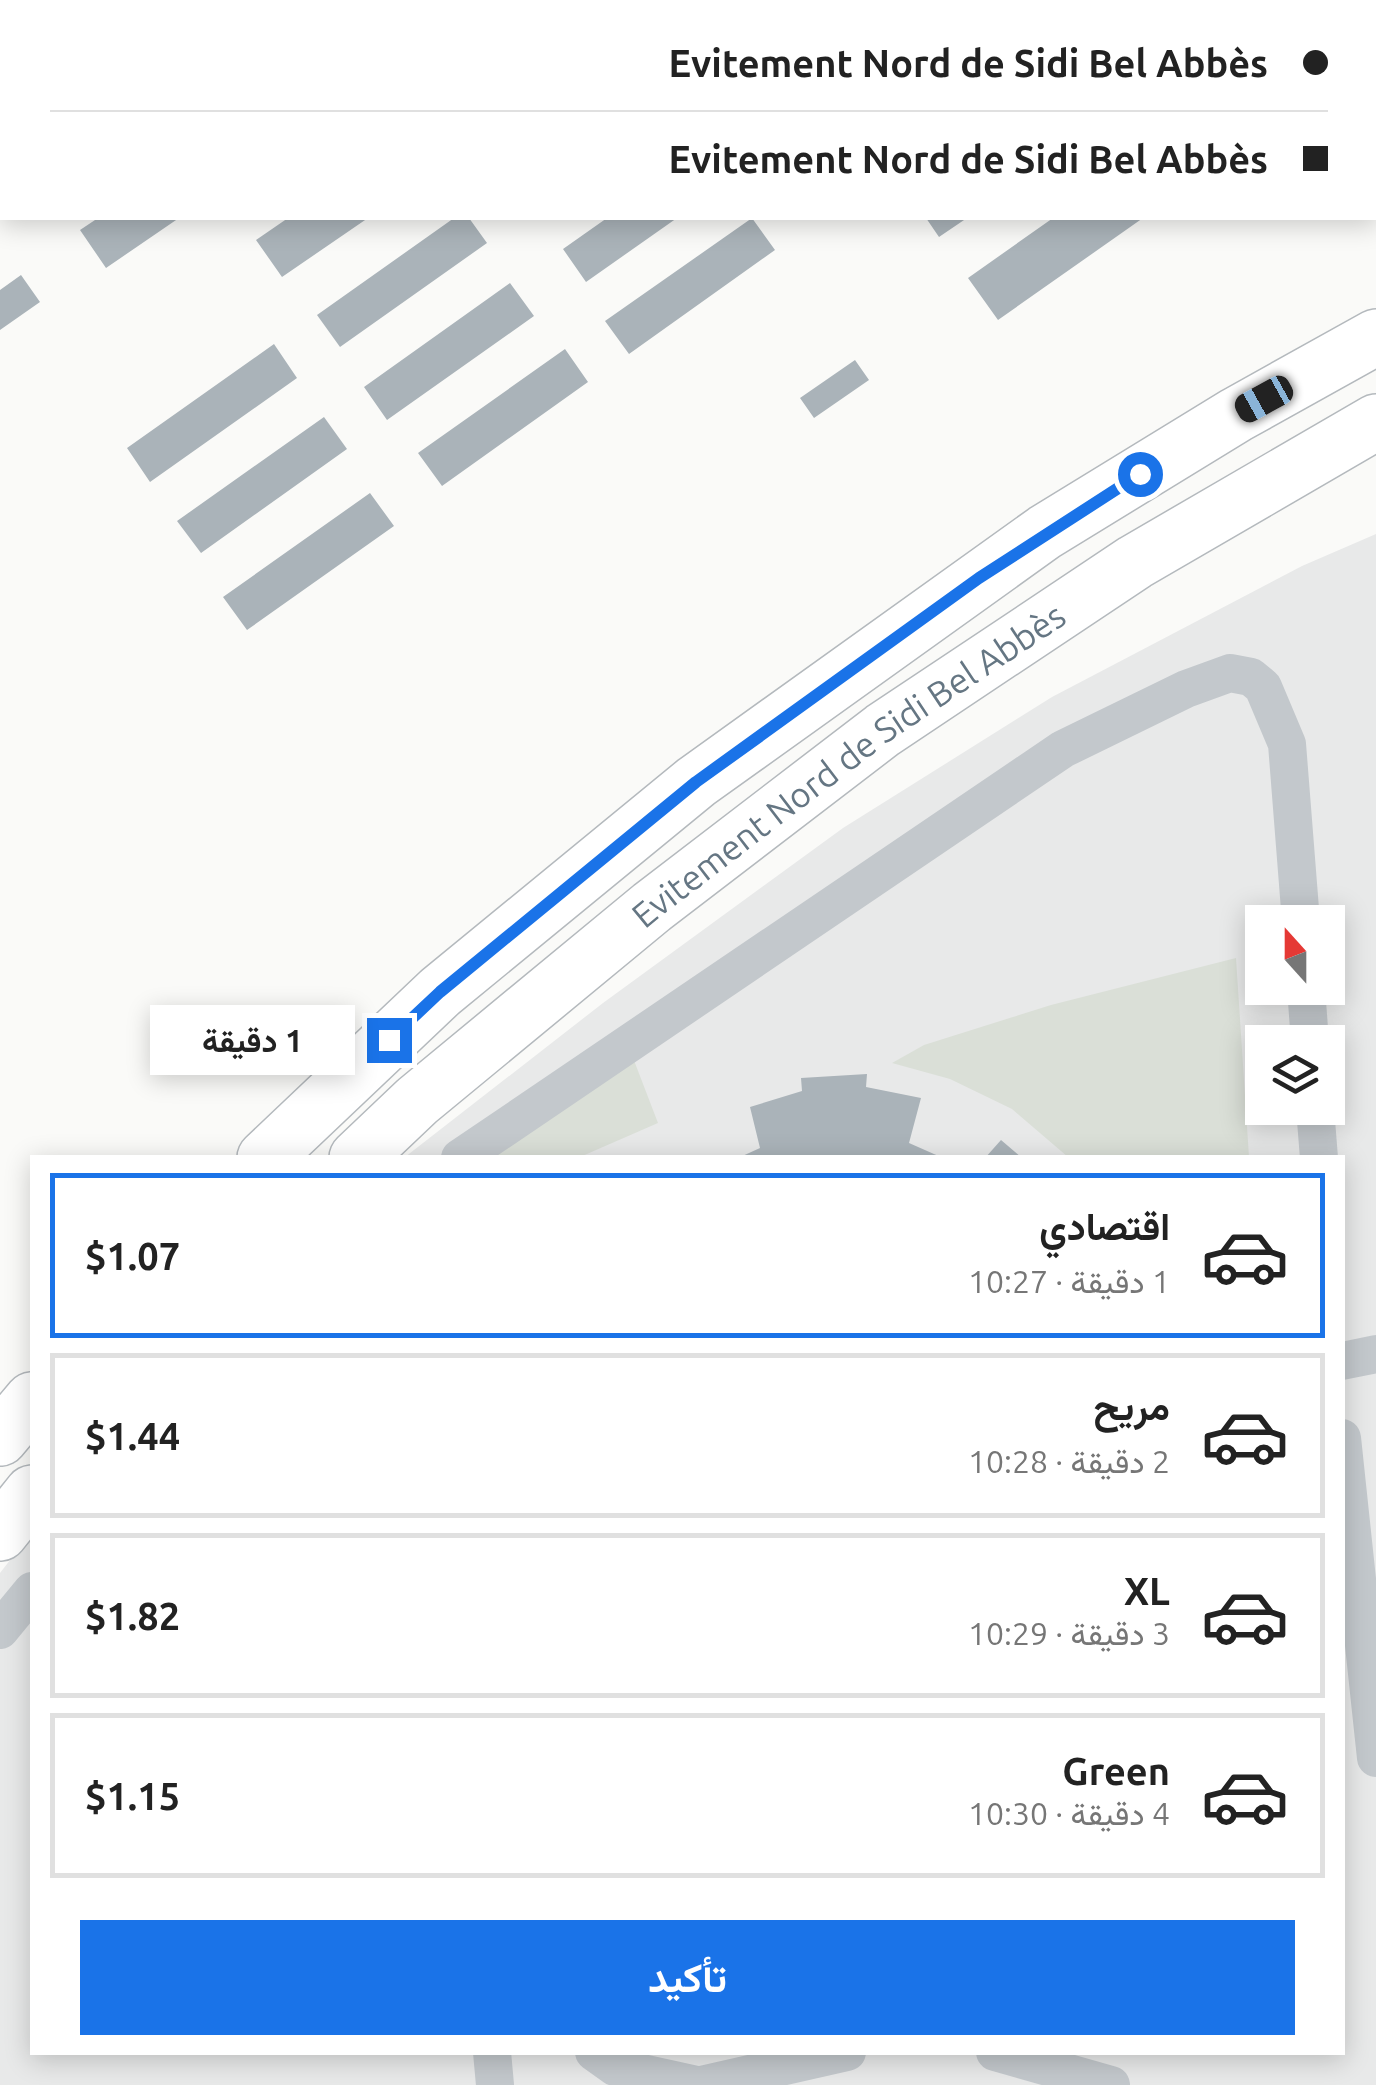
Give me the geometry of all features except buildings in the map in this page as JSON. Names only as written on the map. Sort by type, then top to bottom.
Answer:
[{"type":"highway","name":"Evitement Nord de Sidi Bel Abbès","points":[[268,1155],[440,992],[696,782],[1044,532],[1236,415],[1376,337]]},
{"type":"highway","name":"Evitement Nord de Sidi Bel Abbès","points":[[361,1155],[417,1101],[652,907],[883,730],[1134,562],[1376,422]]},
{"type":"highway","points":[[0,1438],[30,1402]]},
{"type":"highway","points":[[0,1534],[30,1496]]},
{"type":"lane","points":[[464,1155],[1063,750],[1186,689],[1230,673],[1251,676],[1263,687],[1287,744],[1300,905]]},
{"type":"lane","points":[[1316,1125],[1319,1155]]},
{"type":"lane","points":[[1345,1360],[1376,1354]]},
{"type":"lane","points":[[1345,1466],[1376,1758]]},
{"type":"lane","points":[[0,1630],[30,1593]]},
{"type":"lane","points":[[492,2055],[494,2085]]},
{"type":"lane","points":[[598,2055],[615,2068],[699,2085],[834,2055]]},
{"type":"lane","points":[[1006,2055],[1111,2085]]},
{"type":"shaded area","points":[[1376,534],[1376,2085],[0,2085],[0,1573],[30,1535],[30,2055],[1345,2055],[1345,1155],[408,1155],[603,1003],[843,828],[1052,697],[1302,566]]},
{"type":"shaded area","points":[[1236,958],[1249,1155],[1066,1155],[1012,1109],[950,1079],[892,1063],[924,1045],[1051,1005]]},
{"type":"shaded area","points":[[630,1050],[658,1123],[585,1155],[494,1155]]},
{"type":"route","points":[[389,1040],[440,992],[696,782],[1044,532],[1140,474]]}]
